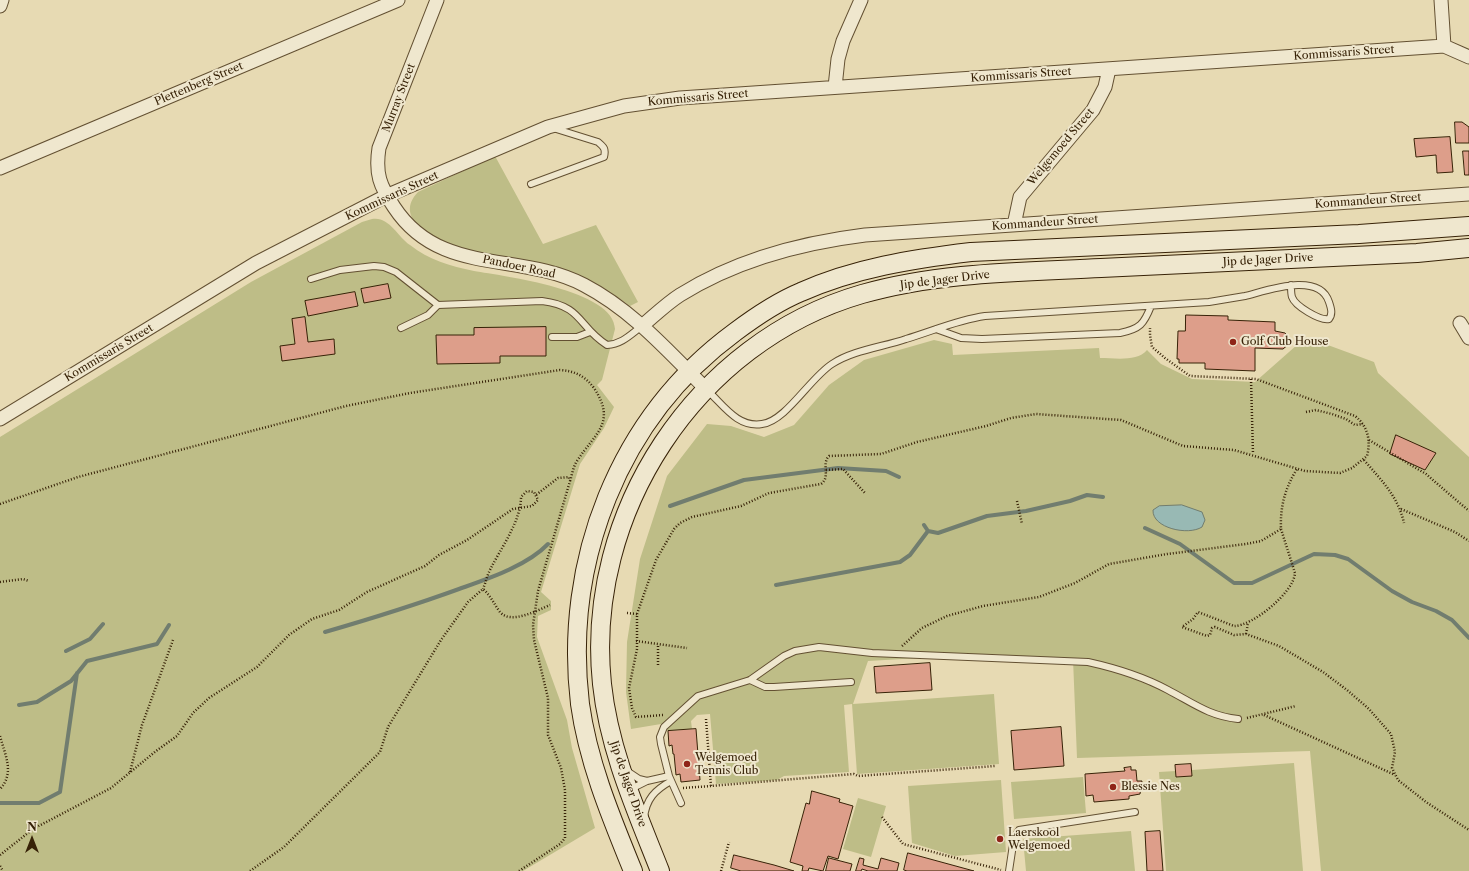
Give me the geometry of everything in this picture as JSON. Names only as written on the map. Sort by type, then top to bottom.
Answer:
[{"type":"main road","name":"Jip de Jager Drive","points":[[633,871],[595,770],[586,734],[577,675],[578,617],[585,566],[600,514],[615,476],[629,451],[654,413],[689,372],[718,344],[778,304],[824,283],[861,271],[890,264],[971,252],[1359,234],[1469,226]]},
{"type":"main road","name":"Jip de Jager Drive","points":[[660,871],[619,765],[606,709],[601,676],[601,628],[603,597],[609,569],[626,513],[648,466],[672,429],[706,389],[752,348],[803,318],[829,305],[853,297],[920,280],[1034,272],[1417,253],[1469,248]]},
{"type":"main road","points":[[628,791],[621,799],[620,808],[643,871]]},
{"type":"street","points":[[0,6],[2,0]]},
{"type":"street","name":"Plettenberg Street","points":[[0,168],[398,0]]},
{"type":"street","name":"Murray Street","points":[[386,196],[381,189],[378,175],[379,148],[437,0]]},
{"type":"street","points":[[835,87],[838,59],[842,41],[861,0]]},
{"type":"street","points":[[1441,0],[1444,46]]},
{"type":"street","name":"Kommissaris Street","points":[[0,419],[256,264],[386,196],[548,127],[598,112],[651,101],[835,87],[1444,46],[1469,57]]},
{"type":"street","name":"Welgemoed Street","points":[[1014,225],[1020,197],[1093,110],[1105,87],[1109,69]]},
{"type":"street","name":"Kommandeur Street","points":[[642,326],[680,296],[741,265],[782,250],[825,240],[865,235],[1469,194]]},
{"type":"street","name":"Pandoer Road","points":[[386,196],[410,228],[430,244],[460,255],[556,274],[583,285],[610,300],[642,326],[706,389]]},
{"type":"street","points":[[1460,323],[1469,338]]},
{"type":"lane","points":[[531,184],[604,157],[604,147],[598,142],[548,127]]},
{"type":"lane","points":[[311,278],[359,267],[384,267],[396,272],[438,305],[542,301],[556,303],[576,314],[590,332],[607,345],[617,344],[642,326]]},
{"type":"lane","points":[[706,389],[739,421],[749,424],[771,423],[782,415],[815,378],[832,364],[847,356],[965,319],[984,316],[1208,302],[1244,296],[1291,285],[1314,288],[1324,294],[1330,302],[1332,312],[1329,319],[1321,319],[1299,306],[1292,297],[1291,285]]},
{"type":"lane","points":[[401,328],[428,315],[438,305]]},
{"type":"lane","points":[[936,329],[961,338],[982,339],[1106,334],[1135,330],[1146,318],[1152,306]]},
{"type":"lane","points":[[552,337],[577,337],[590,332]]},
{"type":"lane","points":[[681,803],[670,779],[660,737],[664,727],[677,713],[698,696],[750,680],[784,656],[807,648],[819,647],[872,653],[1088,662],[1113,667],[1168,690],[1213,715],[1238,719]]},
{"type":"lane","points":[[750,680],[765,687],[851,682]]},
{"type":"lane","points":[[619,765],[639,779],[647,781],[670,779]]},
{"type":"lane","points":[[645,834],[645,812],[649,799],[653,793],[670,779]]},
{"type":"lane","points":[[628,791],[647,781]]},
{"type":"lane","points":[[1009,871],[1014,838],[1019,830],[1135,812]]},
{"type":"path","points":[[677,713],[668,716],[636,717],[632,708],[629,688],[637,649],[637,614],[656,560],[674,529],[680,523],[692,516],[741,506],[769,493],[821,484],[824,482],[826,472],[826,458],[833,455],[881,454],[916,442],[986,426],[1011,418],[1036,414],[1121,420],[1183,446],[1234,450],[1253,454],[1297,469],[1340,473],[1352,468],[1364,460],[1368,451],[1368,440],[1363,424],[1356,416],[1262,381],[1251,379],[1194,377],[1164,358],[1152,347],[1150,324],[1146,318]]},
{"type":"path","points":[[0,504],[78,477],[346,406],[410,393],[560,370],[575,372],[590,382],[602,402],[604,417],[593,440],[576,462],[538,591],[534,611],[534,640],[548,698],[548,735],[561,768],[565,790],[565,838],[560,844],[518,871]]},
{"type":"path","points":[[1251,379],[1253,454]]},
{"type":"path","points":[[1306,412],[1316,410],[1338,416],[1356,426],[1363,424]]},
{"type":"path","points":[[1368,440],[1426,474],[1469,511]]},
{"type":"path","points":[[1364,460],[1387,485],[1401,509],[1404,523]]},
{"type":"path","points":[[826,472],[843,469],[865,493]]},
{"type":"path","points":[[1297,469],[1288,484],[1281,508],[1281,529],[1295,573],[1294,580],[1270,607],[1248,623],[1234,626],[1198,612],[1194,619],[1182,627],[1207,636],[1210,635],[1212,628],[1215,627],[1234,635],[1246,634],[1279,646],[1324,672],[1369,709],[1391,734],[1395,752],[1392,768],[1398,780],[1418,796],[1469,830]]},
{"type":"path","points":[[536,495],[558,478],[569,477],[570,481]]},
{"type":"path","points":[[0,855],[33,829],[111,788],[156,751],[177,736],[193,713],[209,698],[257,667],[289,635],[312,619],[339,610],[367,592],[425,566],[439,555],[467,540],[513,509],[521,507],[532,506],[538,500],[534,492],[527,491],[521,497],[521,507],[507,539],[490,569],[483,589],[468,602],[441,640],[388,727],[380,752],[284,847],[250,871]]},
{"type":"path","points":[[1017,501],[1022,524]]},
{"type":"path","points":[[1401,509],[1455,532],[1469,541]]},
{"type":"path","points":[[898,649],[922,628],[947,616],[983,606],[1039,597],[1075,583],[1108,564],[1159,555],[1254,543],[1261,541],[1281,529]]},
{"type":"path","points":[[0,582],[23,579],[29,581]]},
{"type":"path","points":[[483,589],[490,595],[502,614],[507,617],[534,611],[550,605]]},
{"type":"path","points":[[626,613],[637,614]]},
{"type":"path","points":[[1246,634],[1248,623]]},
{"type":"path","points":[[130,773],[142,726],[173,640]]},
{"type":"path","points":[[636,641],[687,648]]},
{"type":"path","points":[[658,645],[658,665]]},
{"type":"path","points":[[1257,717],[1296,706]]},
{"type":"path","points":[[1264,715],[1396,775]]},
{"type":"path","points":[[706,719],[711,786]]},
{"type":"path","points":[[0,736],[9,774],[6,782],[0,789]]},
{"type":"path","points":[[674,789],[846,774],[854,774],[858,776],[995,766]]},
{"type":"path","points":[[882,817],[903,844],[1004,871]]},
{"type":"path","points":[[721,871],[729,842]]},
{"type":"path","points":[[0,866],[3,871]]},
{"type":"shaded area","points":[[495,156],[543,244],[596,225],[638,302],[630,306],[592,282],[576,274],[555,267],[453,246],[435,238],[418,226],[410,210],[411,201],[418,192]]},
{"type":"shaded area","points":[[378,219],[388,224],[405,241],[417,250],[448,265],[531,281],[578,295],[597,304],[610,316],[615,329],[602,380],[597,385],[614,407],[604,428],[580,464],[541,592],[551,601],[551,610],[538,616],[537,637],[567,720],[572,748],[595,828],[523,871],[0,871],[0,437],[251,282],[362,222]]},
{"type":"shaded area","points":[[1306,337],[1374,362],[1378,373],[1469,457],[1469,871],[1321,871],[1310,751],[1077,758],[1073,659],[988,654],[868,661],[853,704],[994,694],[999,764],[857,774],[852,704],[844,705],[849,772],[784,776],[777,780],[716,784],[710,714],[697,715],[691,721],[692,729],[668,731],[661,724],[631,729],[626,692],[627,642],[640,559],[667,476],[707,424],[731,426],[764,437],[794,425],[829,385],[864,360],[934,340],[952,344],[953,355],[1099,348],[1100,358],[1132,358],[1143,354],[1147,350],[1161,364],[1192,379],[1255,382]]},
{"type":"shaded area","points":[[1294,763],[1303,871],[1166,871],[1159,772],[1176,771],[1177,777],[1192,776],[1192,770]]},
{"type":"shaded area","points":[[1083,777],[1086,813],[1014,819],[1011,782]]},
{"type":"shaded area","points":[[1001,780],[1006,852],[955,856],[912,843],[908,786]]},
{"type":"shaded area","points":[[858,798],[886,806],[871,857],[843,849]]},
{"type":"shaded area","points":[[1131,831],[1135,871],[1026,871],[1023,839]]},
{"type":"water","points":[[1182,505],[1202,512],[1205,520],[1202,527],[1196,530],[1188,531],[1172,529],[1158,522],[1154,516],[1153,510],[1159,506]]},
{"type":"building","points":[[1455,122],[1462,122],[1469,127],[1469,143],[1456,143]]},
{"type":"building","points":[[1450,137],[1453,172],[1437,173],[1436,155],[1416,157],[1414,139]]},
{"type":"building","points":[[1463,151],[1469,151],[1469,175],[1465,175]]},
{"type":"building","points":[[388,284],[391,298],[364,303],[361,289]]},
{"type":"building","points":[[355,292],[358,306],[308,316],[305,301]]},
{"type":"building","name":"Golf Club House","points":[[1186,315],[1228,316],[1228,320],[1275,322],[1275,331],[1285,333],[1288,336],[1289,344],[1283,349],[1255,348],[1255,371],[1205,369],[1205,363],[1179,363],[1179,359],[1177,359],[1178,331],[1185,331]]},
{"type":"building","points":[[305,317],[308,342],[334,339],[335,354],[282,361],[280,346],[295,344],[292,319]]},
{"type":"building","points":[[546,327],[546,356],[500,356],[500,363],[437,364],[436,335],[474,335],[474,328]]},
{"type":"building","points":[[1396,435],[1436,453],[1425,470],[1390,454]]},
{"type":"building","points":[[930,663],[932,690],[876,693],[874,667]]},
{"type":"building","points":[[1061,727],[1064,766],[1014,770],[1011,731]]},
{"type":"building","name":"Welgemoed Tennis Club","points":[[696,729],[700,780],[681,782],[680,774],[676,775],[674,754],[672,745],[669,746],[668,731]]},
{"type":"building","points":[[1191,764],[1192,776],[1176,777],[1175,765]]},
{"type":"building","name":"Blessie Nes","points":[[1131,767],[1131,770],[1136,770],[1137,781],[1142,781],[1140,794],[1129,796],[1129,799],[1094,802],[1093,795],[1086,796],[1085,774],[1125,771],[1124,768]]},
{"type":"building","points":[[812,791],[840,799],[839,802],[853,806],[838,859],[828,856],[823,871],[809,868],[808,871],[802,871],[803,866],[790,862],[806,803],[809,804]]},
{"type":"building","points":[[1160,831],[1163,871],[1147,871],[1145,832]]},
{"type":"building","points":[[908,853],[974,871],[907,871],[904,870]]},
{"type":"building","points":[[734,855],[794,871],[741,871],[731,868]]},
{"type":"building","points":[[829,858],[852,864],[850,871],[826,871]]},
{"type":"building","points":[[860,858],[864,859],[863,865],[878,869],[881,858],[899,863],[897,871],[868,871],[862,869],[861,871],[856,871]]},
{"type":"waterway","points":[[670,506],[744,480],[838,468],[886,471],[899,477]]},
{"type":"waterway","points":[[924,525],[928,531],[938,533],[987,516],[1026,511],[1070,501],[1087,495],[1103,497]]},
{"type":"waterway","points":[[1145,528],[1180,544],[1234,583],[1252,583],[1314,554],[1335,555],[1348,559],[1392,591],[1412,602],[1436,611],[1452,620],[1469,638]]},
{"type":"waterway","points":[[776,585],[900,562],[910,555],[928,531]]},
{"type":"waterway","points":[[325,632],[376,617],[494,576],[529,559],[548,544]]},
{"type":"waterway","points":[[66,651],[90,639],[103,624]]},
{"type":"waterway","points":[[19,705],[37,702],[71,681],[87,661],[157,644],[169,625]]},
{"type":"waterway","points":[[0,803],[39,803],[60,792],[77,673]]},
{"type":"place","name":"Golf Club House","points":[[1233,342]]},
{"type":"place","name":"Welgemoed Tennis Club","points":[[687,764]]},
{"type":"place","name":"Blessie Nes","points":[[1113,787]]},
{"type":"place","name":"Laerskool Welgemoed","points":[[1000,839]]}]
